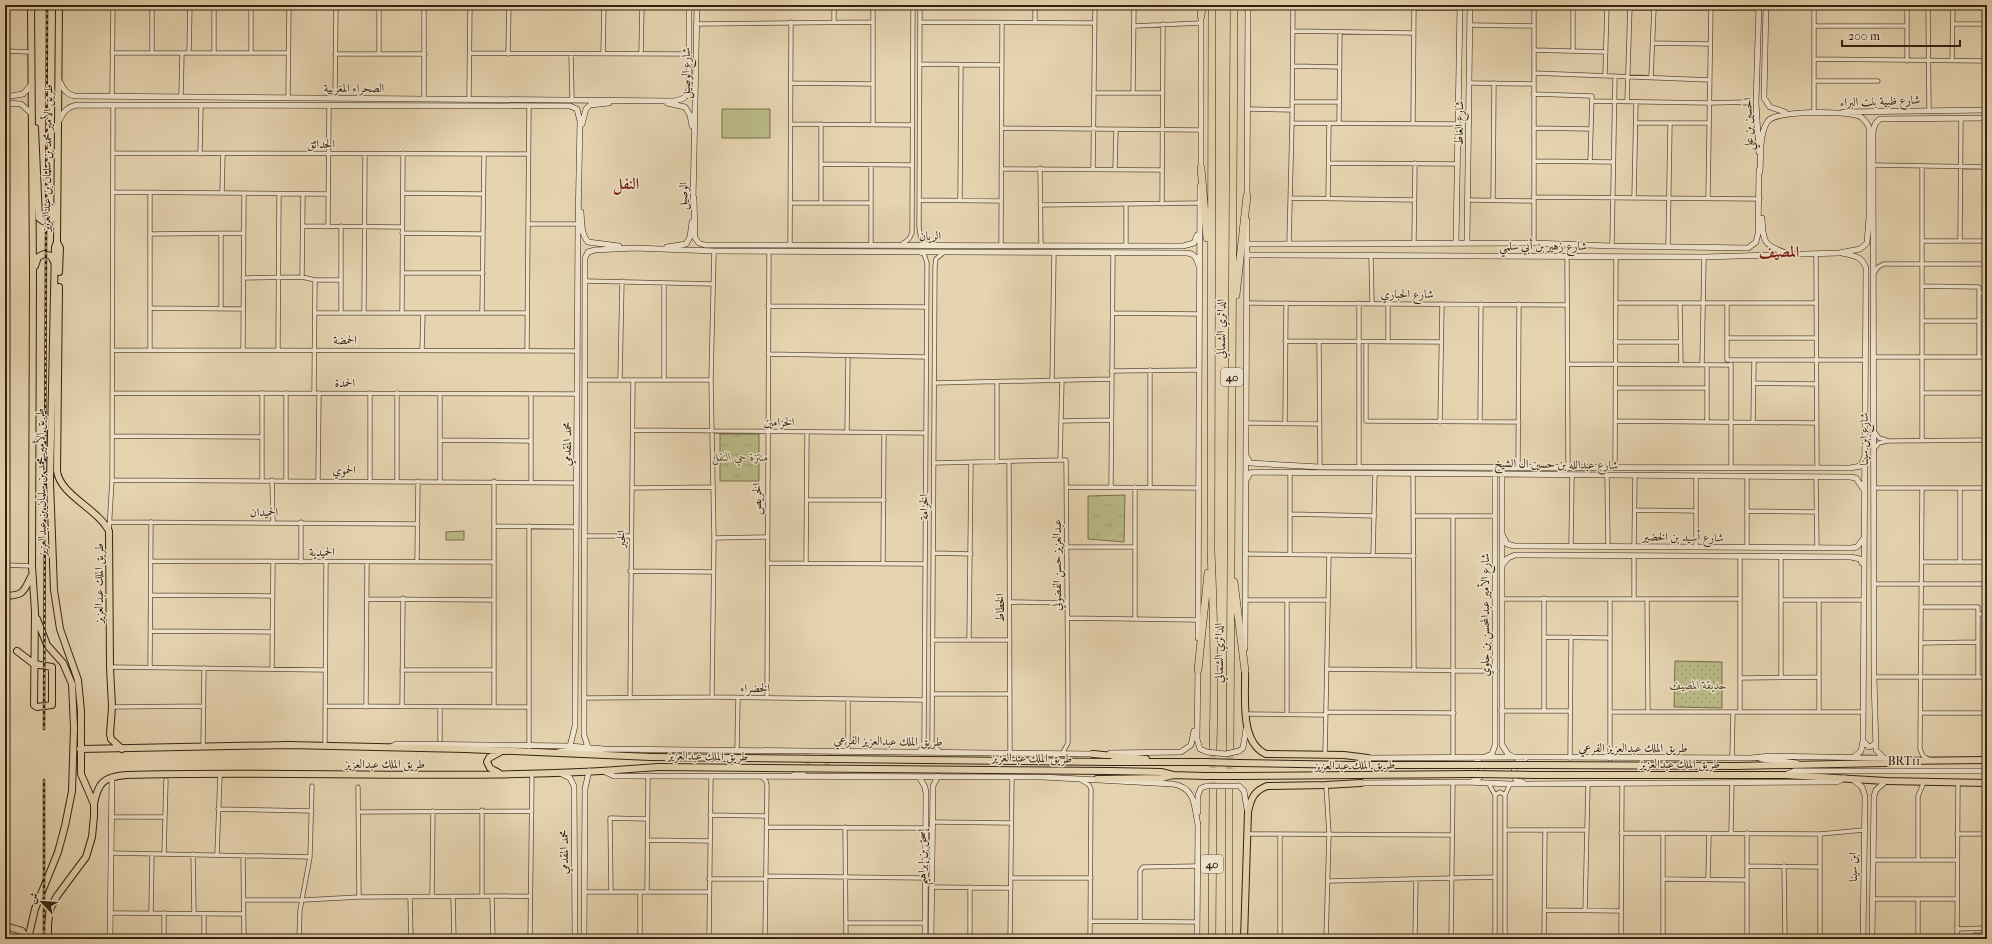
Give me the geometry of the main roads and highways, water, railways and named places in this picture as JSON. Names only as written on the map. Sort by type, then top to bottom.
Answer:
[{"type":"highway","points":[[1201,16],[1202,5]]},
{"type":"highway","name":"الدائري الشمالي","points":[[1210,751],[1215,692],[1211,551],[1212,5]]},
{"type":"highway","name":"الدائري الشمالي","points":[[1230,749],[1234,5]]},
{"type":"highway","points":[[1201,168],[1211,277]]},
{"type":"highway","points":[[1232,331],[1247,196]]},
{"type":"highway","points":[[1230,550],[1244,671]]},
{"type":"highway","points":[[1198,670],[1211,551]]},
{"type":"highway","name":"40","points":[[1210,787],[1212,939]]},
{"type":"highway","name":"40","points":[[1229,790],[1229,939]]},
{"type":"main road","name":"طريق الأمير محمد بن سلمان بن عبدالعزيز","points":[[17,651],[34,664],[52,667],[52,705],[37,707],[34,705],[34,664],[35,612],[32,573],[33,273],[31,5]]},
{"type":"main road","name":"طريق الأمير محمد بن سلمان بن عبدالعزيز","points":[[48,939],[50,909],[57,896],[80,866],[89,849],[94,828],[94,804],[80,774],[81,711],[78,680],[60,629],[54,590],[50,438],[55,247],[58,242],[59,5]]},
{"type":"main road","points":[[32,114],[37,140],[37,215],[43,222],[50,221],[54,216],[55,182],[58,166]]},
{"type":"main road","name":"طريق الملك عبدالعزيز","points":[[58,242],[60,248],[57,334],[57,475],[63,486],[103,520],[109,531],[110,667],[112,706],[111,739],[122,749]]},
{"type":"main road","points":[[33,273],[37,260],[43,254],[51,256],[55,268]]},
{"type":"main road","points":[[5,596],[19,595],[24,591],[32,573]]},
{"type":"main road","name":"طريق الأمير محمد بن سلمان بن عبدالعزيز","points":[[27,939],[35,909],[56,860],[65,826],[72,791],[74,728],[72,684],[63,663],[47,645],[35,612]]},
{"type":"main road","points":[[1244,671],[1246,729],[1255,747],[1266,754],[1325,755],[1368,758],[1314,763]]},
{"type":"main road","name":"طريق الملك عبدالعزيز","points":[[80,749],[268,744],[651,757],[1314,763],[1355,765],[1783,765],[1886,763],[1931,760],[1987,760]]},
{"type":"main road","points":[[500,773],[490,768],[486,762],[489,758],[501,752]]},
{"type":"main road","points":[[1093,754],[1175,762]]},
{"type":"main road","name":"طريق الملك عبدالعزيز","points":[[94,804],[99,786],[104,781],[112,777],[132,775],[422,775],[560,773],[658,767],[1110,771],[1161,772],[1173,775],[1301,777],[1448,774],[1785,775],[1886,781],[1958,783],[1987,782]]},
{"type":"main road","points":[[1097,779],[1162,778],[1173,775]]},
{"type":"main road","points":[[1244,939],[1248,812],[1252,796],[1260,789],[1267,786],[1361,783],[1301,777]]},
{"type":"main road","points":[[5,926],[22,931],[27,939]]},
{"type":"tunnel","points":[[1213,749],[1213,789]]},
{"type":"tunnel","points":[[1229,790],[1230,749]]},
{"type":"tunnel","points":[[805,771],[808,764],[807,754]]},
{"type":"tunnel","points":[[830,754],[827,763],[832,773]]},
{"type":"railway","points":[[44,729],[47,5]]},
{"type":"railway","points":[[44,780],[44,939]]},
{"type":"district","name":"النفل","points":[[626,183]]},
{"type":"district","name":"المصيف","points":[[1779,251]]},
{"type":"park label","name":"منتزة حي النفل","points":[[740,457]]},
{"type":"park label","name":"حديقة المصيف","points":[[1698,685]]}]
